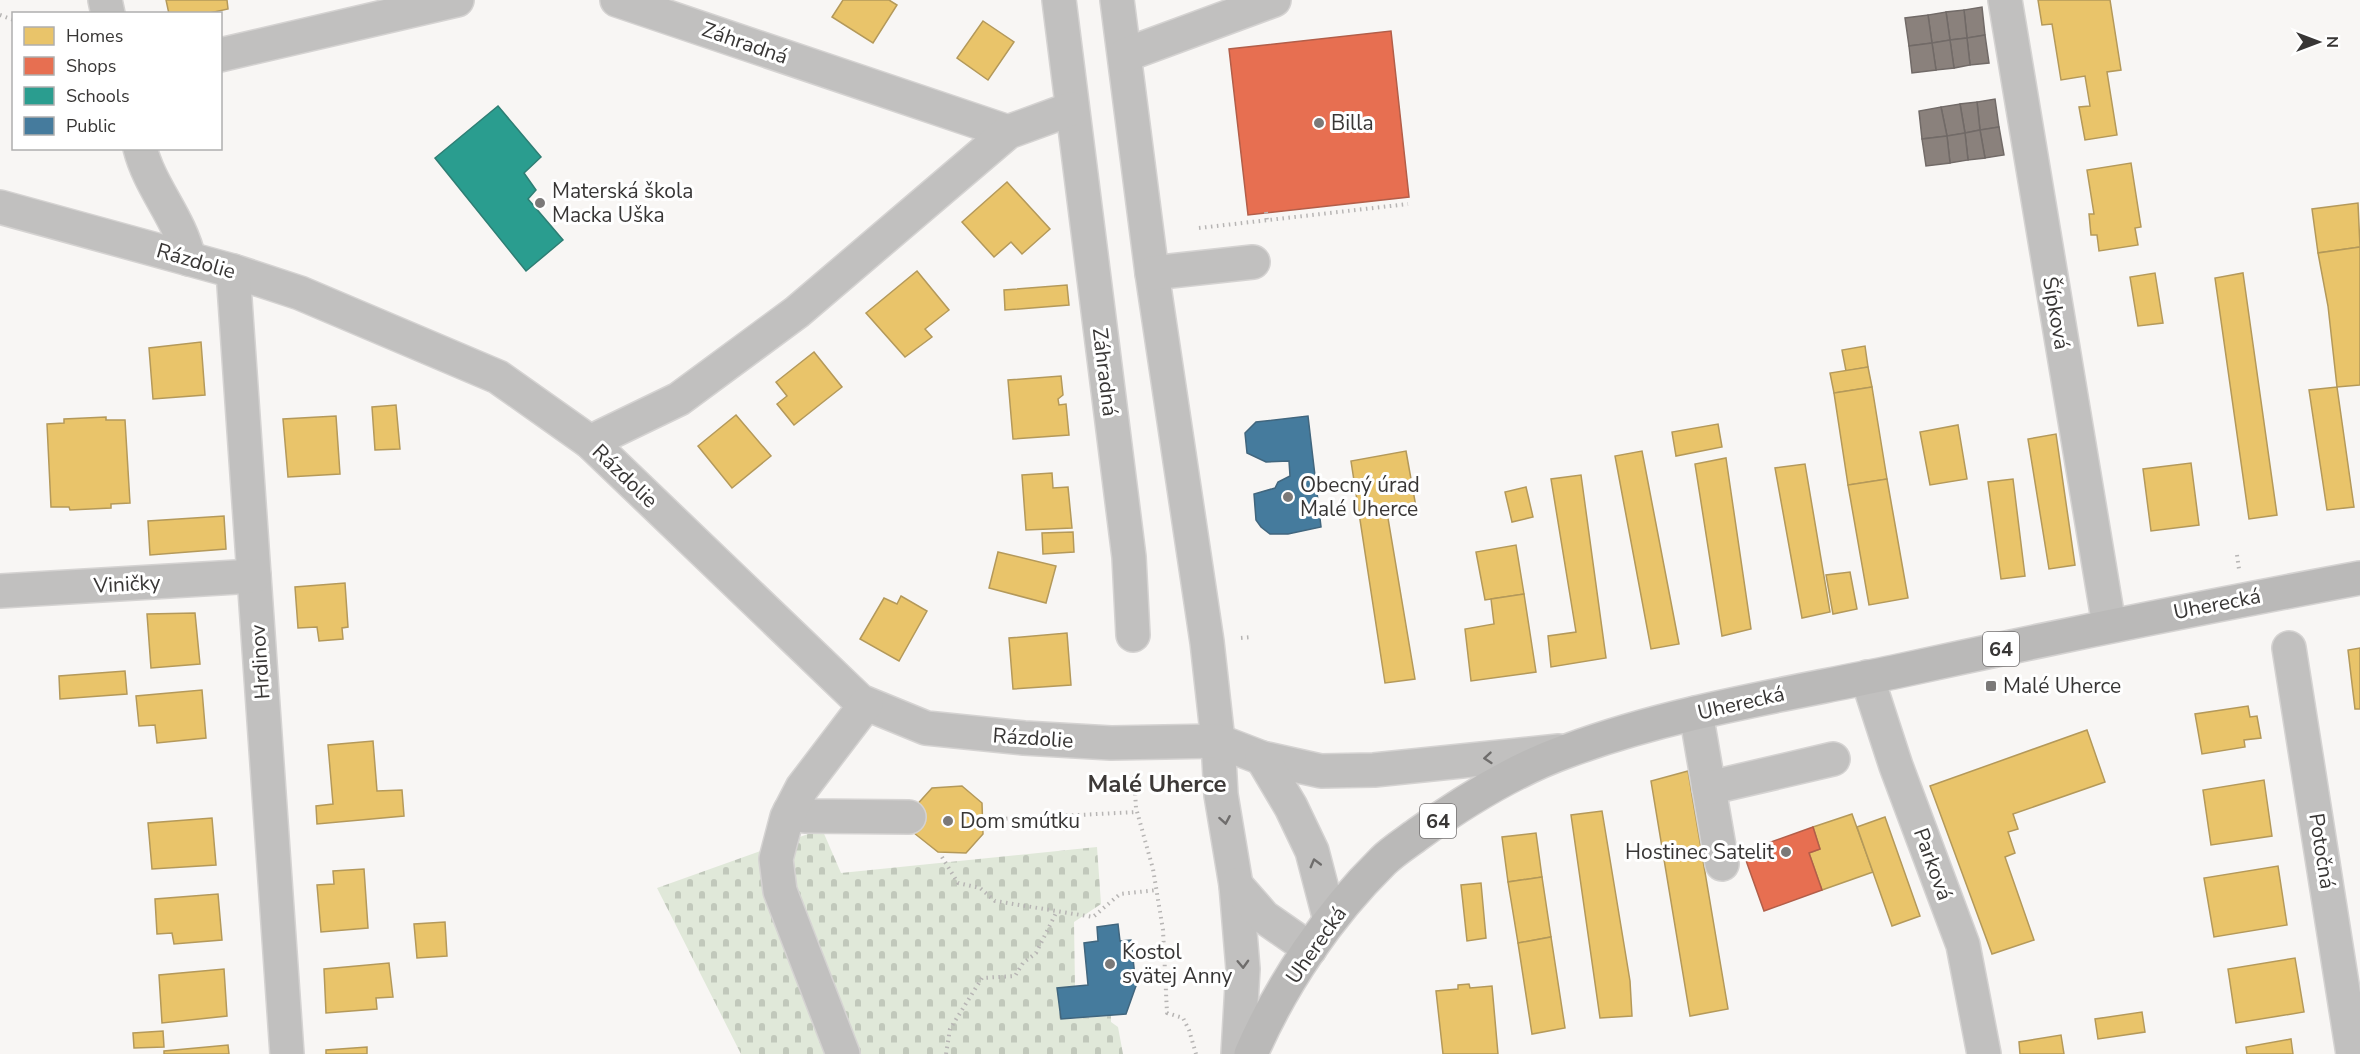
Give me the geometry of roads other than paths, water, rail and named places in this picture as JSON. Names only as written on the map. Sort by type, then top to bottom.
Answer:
[{"type":"main road","name":"Uherecká","points":[[1251,1054],[1275,1005],[1310,949],[1330,920],[1385,859],[1462,804],[1518,772],[1567,751],[1696,713],[1756,699],[2109,626],[2360,578]]},
{"type":"street","points":[[222,56],[456,0]]},
{"type":"street","name":"Záhradná","points":[[617,0],[1008,132]]},
{"type":"street","name":"Záhradná","points":[[1059,0],[1129,557],[1133,635]]},
{"type":"street","points":[[1118,0],[1152,273],[1207,642],[1218,741],[1221,795],[1236,885],[1243,969],[1238,1054]]},
{"type":"street","points":[[1125,55],[1274,0]]},
{"type":"street","name":"Šípková","points":[[2005,0],[2109,626]]},
{"type":"street","points":[[590,442],[679,399],[798,312],[1008,132],[1071,109]]},
{"type":"street","points":[[141,150],[153,185],[184,238],[189,259]]},
{"type":"street","name":"Rázdolie","points":[[0,207],[233,271],[300,293],[498,377],[590,442],[860,701],[866,704],[926,728],[1024,738],[1111,743],[1218,741]]},
{"type":"street","points":[[1152,273],[1253,262]]},
{"type":"street","name":"Hrdinov","points":[[233,271],[287,1054]]},
{"type":"street","name":"Viničky","points":[[0,591],[254,576]]},
{"type":"street","name":"Potočná","points":[[2289,648],[2353,1054]]},
{"type":"street","name":"Parková","points":[[1867,677],[1896,766],[1963,945],[1984,1054]]},
{"type":"street","points":[[843,1054],[780,891],[776,859],[790,812],[802,788],[866,704]]},
{"type":"street","points":[[1696,713],[1722,864]]},
{"type":"street","points":[[1218,741],[1262,758],[1321,771],[1374,770],[1567,751]]},
{"type":"street","points":[[1262,758],[1291,807],[1312,851],[1330,920]]},
{"type":"street","points":[[1709,788],[1833,759]]},
{"type":"street","points":[[790,812],[805,816],[909,817]]},
{"type":"street","points":[[1236,885],[1264,917],[1310,949]]},
{"type":"place","name":"Billa","points":[[1319,123]]},
{"type":"place","name":"Materská škola Macka Uška","points":[[540,203]]},
{"type":"place","name":"Obecný úrad Malé Uherce","points":[[1288,497]]},
{"type":"place","name":"Malé Uherce","points":[[1991,686]]},
{"type":"place","name":"Dom smútku","points":[[948,821]]},
{"type":"place","name":"Hostinec Satelit","points":[[1786,852]]},
{"type":"place","name":"Kostol svätej Anny","points":[[1110,964]]},
{"type":"district","name":"Malé Uherce","points":[[1157,784]]}]
